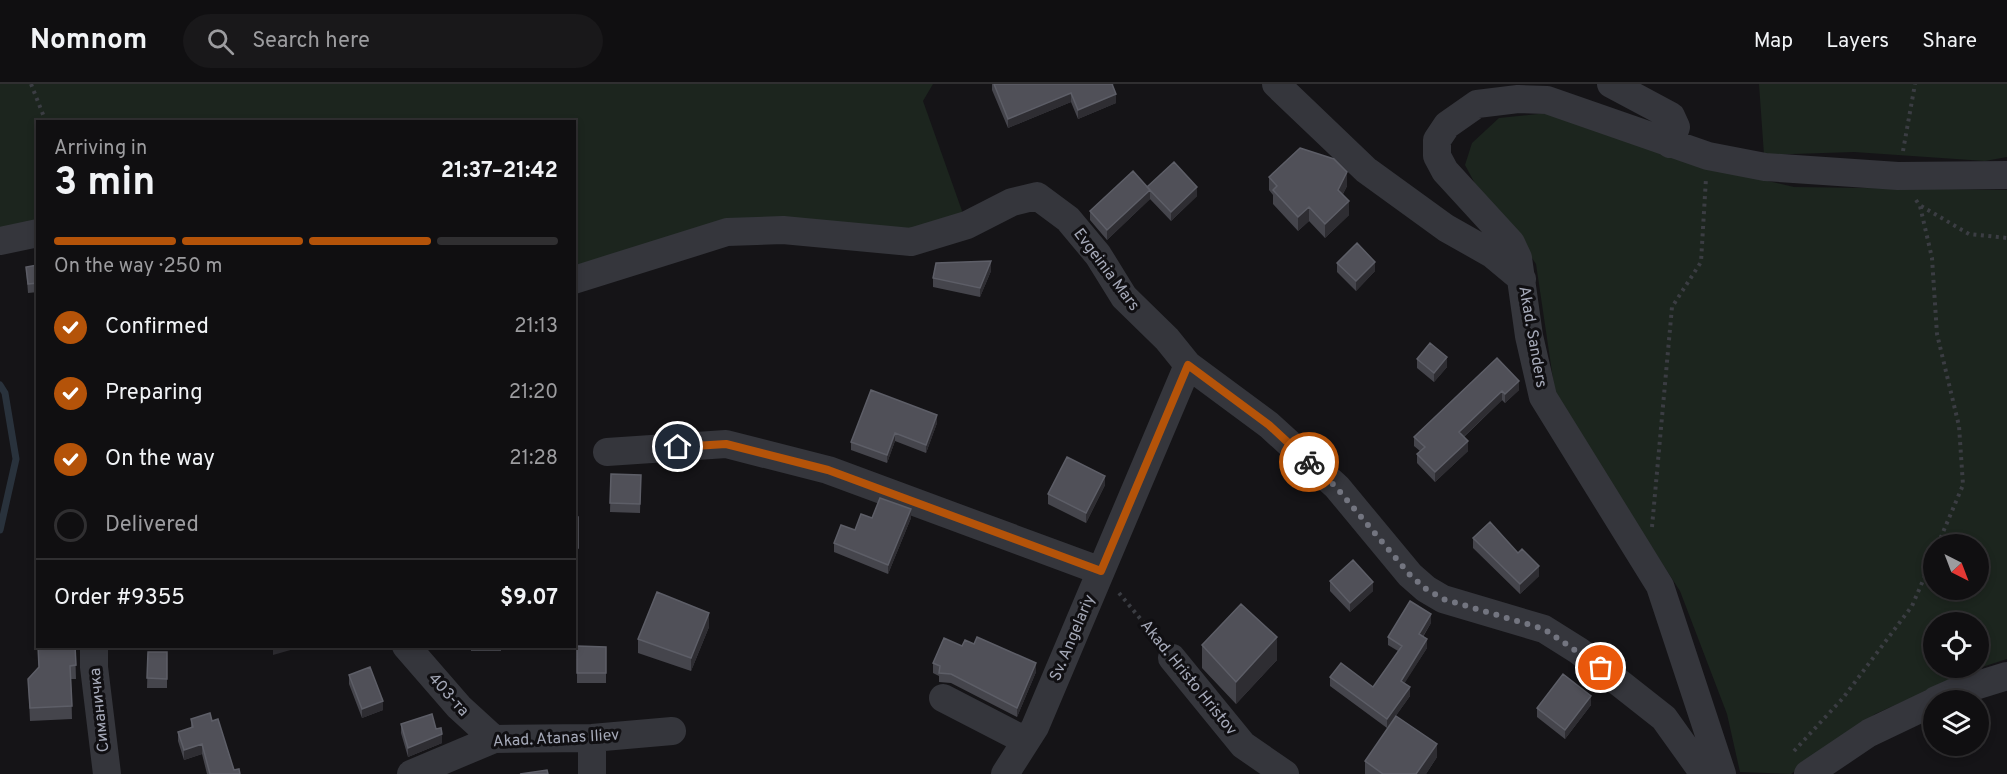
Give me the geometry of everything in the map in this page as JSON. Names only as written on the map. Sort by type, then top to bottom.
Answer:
[{"type":"street","name":"Akad. Sanders","points":[[1276,84],[1366,170],[1446,228],[1492,254],[1522,279],[1529,336],[1543,397],[1649,569],[1668,604],[1722,774]]},
{"type":"street","points":[[1611,84],[1671,116],[1676,127],[1670,144]]},
{"type":"street","points":[[1522,279],[1518,258],[1511,243],[1445,171],[1437,156],[1437,140],[1447,125],[1477,104],[1518,99],[1547,100],[1708,156],[1765,167],[1898,176],[2007,175]]},
{"type":"street","name":"Evgeinia Mars","points":[[576,279],[727,232],[783,230],[911,242],[967,225],[1012,202],[1037,196],[1068,219],[1098,255],[1124,297],[1167,339],[1188,365],[1269,425],[1336,487],[1410,575],[1426,589],[1443,599],[1544,629],[1579,651],[1664,718],[1704,774]]},
{"type":"street","points":[[0,240],[36,233]]},
{"type":"street","name":"Sv. Angelariy","points":[[1005,774],[1035,727],[1188,365]]},
{"type":"street","points":[[607,452],[726,444],[828,470],[1101,571]]},
{"type":"street","name":"Симаничка","points":[[94,648],[94,667],[107,774]]},
{"type":"street","name":"403-та","points":[[408,648],[459,707],[494,739]]},
{"type":"street","name":"Akad. Hristo Hristov","points":[[1172,658],[1243,745],[1285,774]]},
{"type":"street","points":[[1962,690],[2007,676]]},
{"type":"street","points":[[943,698],[1026,741]]},
{"type":"street","points":[[1800,764],[1923,707]]},
{"type":"street","name":"Akad. Atanas Iliev","points":[[411,774],[494,739],[592,738],[672,731]]},
{"type":"street","points":[[592,738],[592,774]]},
{"type":"path","points":[[31,84],[45,120]]},
{"type":"path","points":[[1915,84],[1898,176],[1920,206],[1932,258],[1937,334],[1959,426],[1963,485],[1942,534]]},
{"type":"path","points":[[1649,569],[1658,442],[1672,307],[1701,262],[1708,156]]},
{"type":"path","points":[[1920,206],[1969,234],[2007,238]]},
{"type":"path","name":"Akad. Hristo Hristov","points":[[1101,571],[1172,658]]},
{"type":"path","points":[[1800,764],[1843,698],[1912,606],[1923,580]]},
{"type":"shaded area","points":[[0,84],[933,84],[923,101],[967,225],[911,242],[783,230],[576,280],[576,120],[36,120],[36,233],[0,241]]},
{"type":"shaded area","points":[[1759,84],[2007,84],[2007,157],[1985,161],[1854,152],[1764,155]]},
{"type":"shaded area","points":[[1547,113],[1693,164],[1794,187],[2007,190],[2007,659],[1989,665],[1989,612],[1923,612],[1923,678],[1956,678],[1929,690],[1923,690],[1923,693],[1875,714],[1791,774],[1740,772],[1727,714],[1680,591],[1556,399],[1536,264],[1513,230],[1479,191],[1465,165],[1472,143],[1499,118]]},
{"type":"building","points":[[994,84],[1112,84],[1116,94],[1078,110],[1071,93],[1008,119]]},
{"type":"building","points":[[1300,148],[1334,159],[1347,172],[1338,190],[1349,201],[1325,224],[1309,207],[1298,217],[1273,190],[1277,186],[1269,177]]},
{"type":"building","points":[[1174,162],[1197,187],[1171,212],[1147,187]]},
{"type":"building","points":[[1133,171],[1150,190],[1107,230],[1090,211]]},
{"type":"building","points":[[1357,243],[1375,262],[1356,281],[1337,263]]},
{"type":"building","points":[[991,261],[980,288],[933,278],[936,263]]},
{"type":"building","points":[[36,265],[36,283],[28,284],[26,267]]},
{"type":"building","points":[[1430,343],[1447,357],[1434,373],[1417,359]]},
{"type":"building","points":[[1497,358],[1519,381],[1505,394],[1502,391],[1459,432],[1468,441],[1435,472],[1417,454],[1425,447],[1414,437]]},
{"type":"building","points":[[871,390],[937,415],[926,445],[895,433],[887,455],[851,442]]},
{"type":"building","points":[[1067,457],[1105,476],[1086,513],[1048,494]]},
{"type":"building","points":[[611,474],[641,475],[640,504],[610,503]]},
{"type":"building","points":[[880,498],[911,509],[888,565],[834,543],[841,525],[855,530],[861,514],[872,518]]},
{"type":"building","points":[[576,517],[578,517],[578,548],[576,548]]},
{"type":"building","points":[[1490,522],[1518,553],[1522,549],[1539,566],[1520,584],[1473,538]]},
{"type":"building","points":[[1353,560],[1373,582],[1350,603],[1330,581]]},
{"type":"building","points":[[657,592],[709,613],[691,658],[638,639]]},
{"type":"building","points":[[1410,601],[1431,614],[1419,634],[1427,639],[1401,681],[1410,687],[1387,719],[1330,677],[1341,663],[1373,687],[1402,646],[1388,637]]},
{"type":"building","points":[[1241,604],[1277,637],[1236,682],[1202,645]]},
{"type":"building","points":[[977,637],[1036,663],[1017,708],[951,674],[939,673],[940,666],[933,663],[944,638],[962,646],[965,640],[974,644]]},
{"type":"building","points":[[577,646],[606,647],[606,673],[577,673]]},
{"type":"building","points":[[38,648],[75,648],[76,665],[70,666],[72,706],[30,708],[28,679],[39,667]]},
{"type":"building","points":[[148,652],[167,652],[167,679],[147,678]]},
{"type":"building","points":[[370,667],[383,701],[362,709],[349,675]]},
{"type":"building","points":[[1563,674],[1591,696],[1565,730],[1537,708]]},
{"type":"building","points":[[210,713],[212,721],[218,719],[234,770],[239,769],[240,774],[210,774],[202,744],[184,750],[178,732],[193,727],[191,719]]},
{"type":"building","points":[[432,714],[436,729],[441,728],[442,734],[408,748],[401,724]]},
{"type":"building","points":[[1396,716],[1437,744],[1416,774],[1383,774],[1365,761]]},
{"type":"building","points":[[547,770],[548,774],[520,774]]},
{"type":"waterway","points":[[0,385],[5,393],[16,459],[0,530]]},
{"type":"way so far","points":[[1309,462],[1336,487],[1410,575],[1426,589],[1443,599],[1475,610],[1544,629],[1601,668]]},
{"type":"route","points":[[678,447],[726,444],[828,470],[1101,571],[1188,365],[1269,425],[1309,462]]}]
